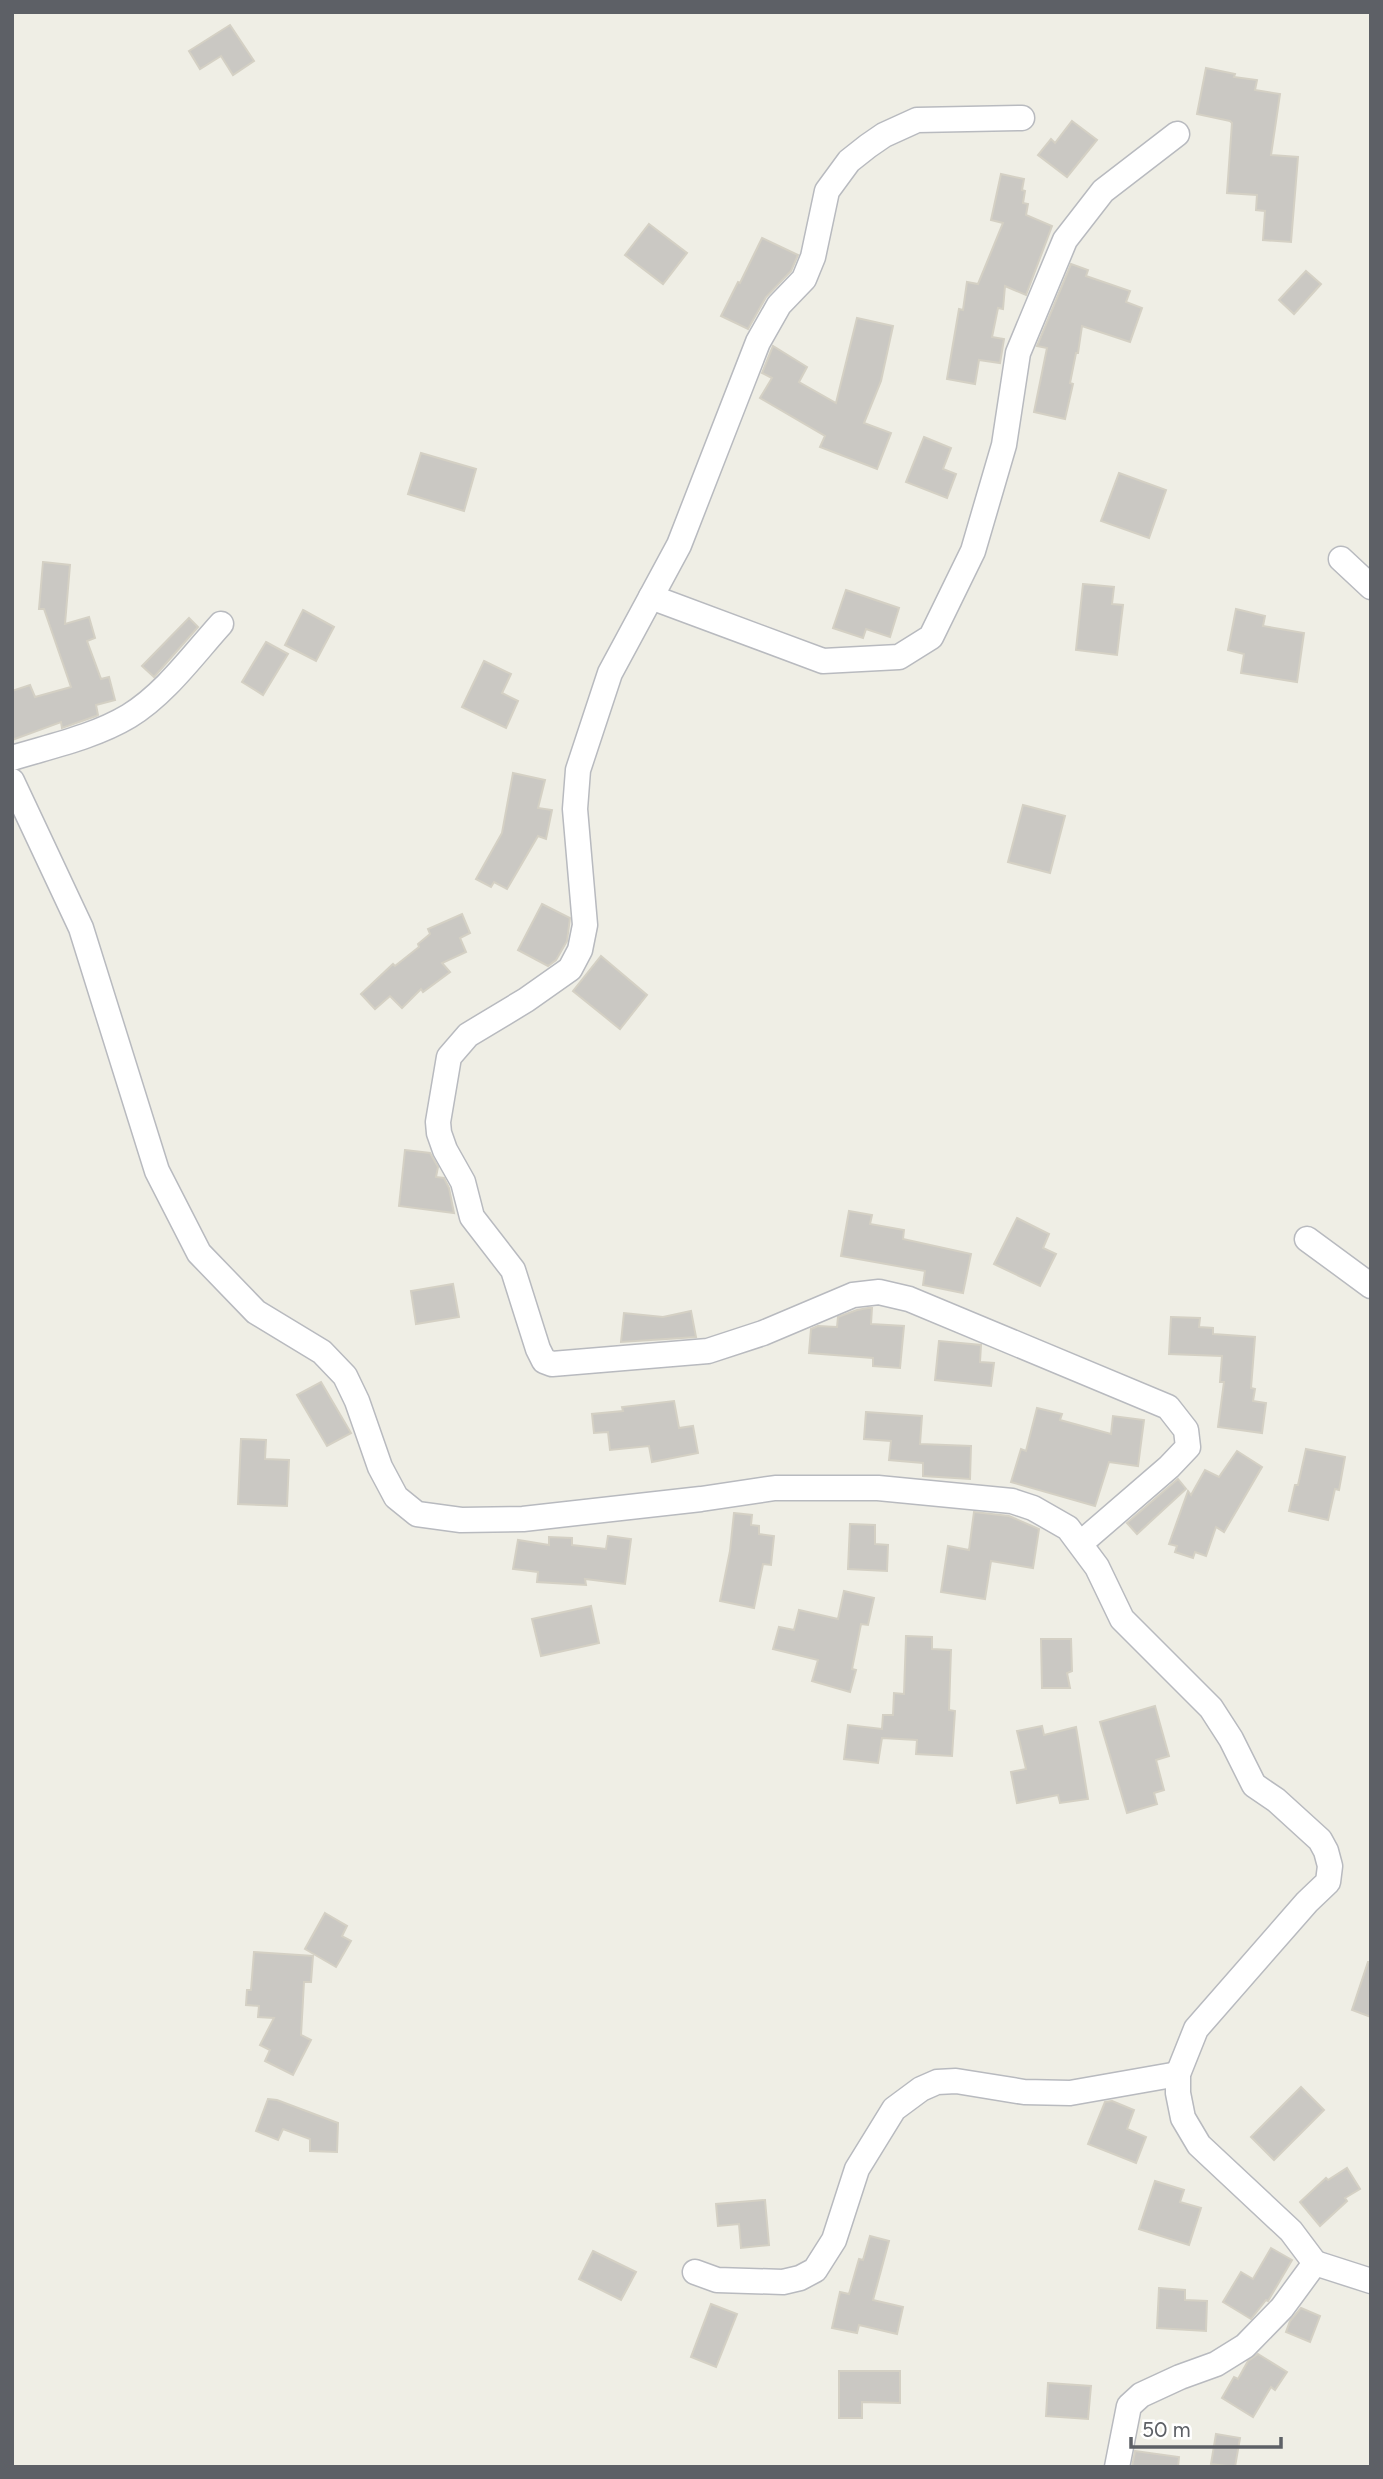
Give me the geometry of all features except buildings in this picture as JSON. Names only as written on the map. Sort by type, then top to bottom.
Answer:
[{"type":"street","points":[[1022,118],[917,120],[884,135],[849,161],[827,191],[813,257],[804,279],[779,305],[758,342],[679,545],[610,673],[578,770],[575,809],[585,925],[580,950],[570,969],[526,1000],[468,1035],[449,1057],[438,1122],[445,1150],[463,1182],[472,1217],[513,1269],[538,1349],[544,1360],[552,1364],[708,1351],[763,1333],[853,1295],[879,1292],[909,1299],[1168,1407],[1186,1430],[1188,1447],[1082,1543]]},
{"type":"street","points":[[651,597],[823,661],[899,657],[931,638],[974,551],[1004,445],[1018,353],[1065,240],[1103,191],[1177,134]]},
{"type":"street","points":[[1341,559],[1371,587]]},
{"type":"street","points":[[12,758],[102,729],[130,715],[160,691],[221,624]]},
{"type":"street","points":[[12,781],[81,928],[157,1171],[199,1253],[256,1312],[323,1352],[345,1376],[357,1401],[380,1467],[397,1497],[417,1514],[461,1520],[523,1519],[775,1488],[878,1488],[1012,1501],[1032,1508],[1068,1528],[1082,1543],[1122,1619],[1211,1708],[1231,1739],[1254,1784],[1320,1840],[1329,1858],[1328,1882],[1289,1922],[1196,2029],[1178,2074],[1178,2093],[1184,2118],[1199,2145],[1291,2231],[1315,2263],[1371,2281]]},
{"type":"street","points":[[1307,1239],[1371,1286]]},
{"type":"street","points":[[695,2272],[718,2280],[783,2282],[800,2278],[815,2270],[834,2240],[857,2169],[894,2109],[921,2089],[937,2082],[956,2081],[1024,2092],[1070,2093],[1178,2074]]},
{"type":"street","points":[[1116,2467],[1129,2406],[1141,2395],[1216,2364],[1245,2346],[1282,2308],[1315,2263]]}]
